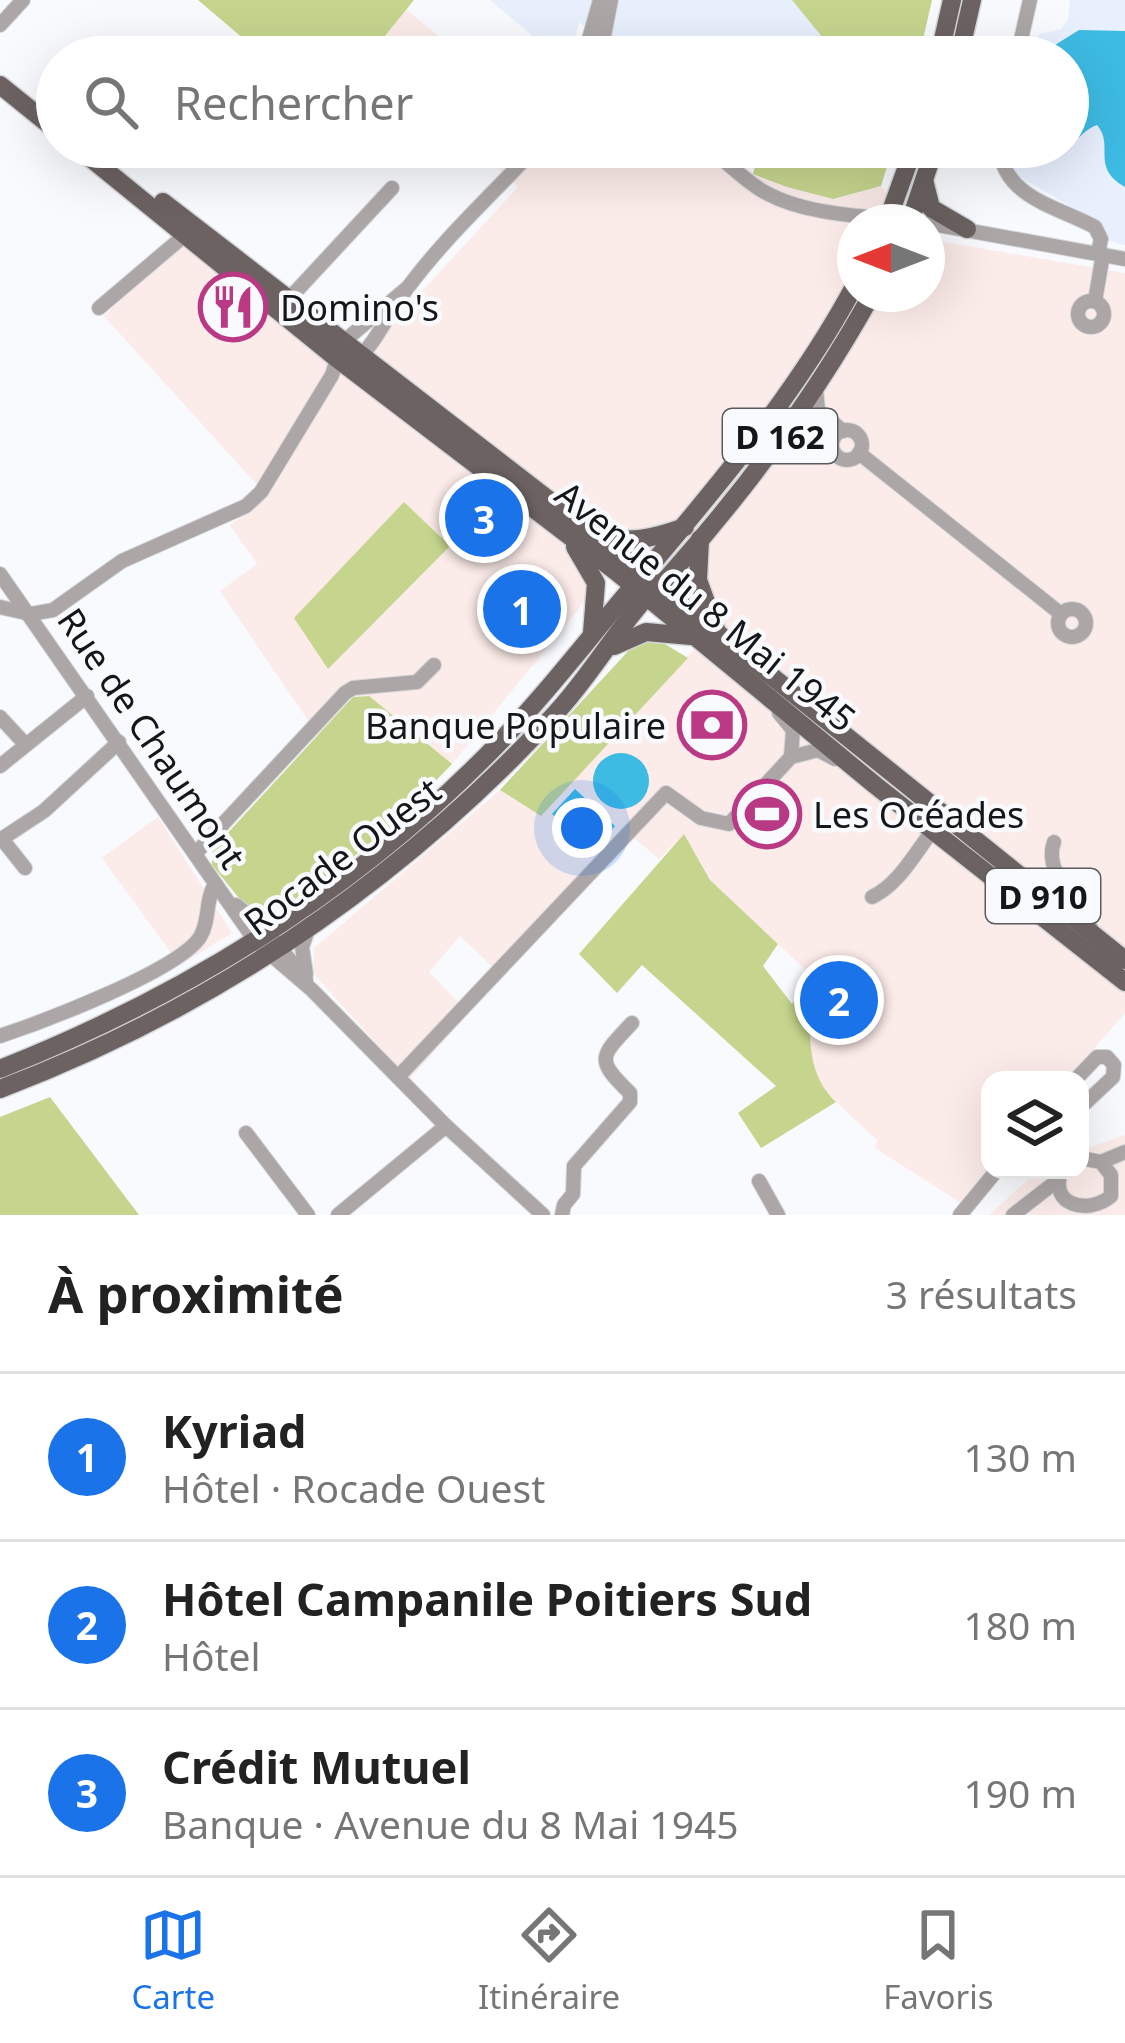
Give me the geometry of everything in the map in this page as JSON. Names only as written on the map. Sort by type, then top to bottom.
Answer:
[{"type":"main road","points":[[944,36],[952,0]]},
{"type":"main road","points":[[964,36],[972,0]]},
{"type":"main road","points":[[0,73],[36,101]]},
{"type":"main road","points":[[0,85],[36,114]]},
{"type":"main road","name":"Avenue du 8 Mai 1945","points":[[103,168],[561,529],[718,634],[1125,982]]},
{"type":"main road","name":"Avenue du 8 Mai 1945","points":[[121,168],[288,300],[344,360],[588,531],[692,636],[875,785],[938,823],[1125,960]]},
{"type":"main road","points":[[894,204],[907,168]]},
{"type":"main road","points":[[916,204],[928,168]]},
{"type":"main road","points":[[925,177],[931,208],[967,229]]},
{"type":"main road","name":"D 162","points":[[644,587],[663,583],[839,312]]},
{"type":"main road","name":"D 162","points":[[692,533],[796,415],[861,312]]},
{"type":"main road","points":[[774,410],[796,415],[798,392],[811,359]]},
{"type":"main road","points":[[561,529],[596,583],[597,646],[646,632],[692,636]]},
{"type":"main road","points":[[588,531],[638,541],[692,533],[698,580],[718,634]]},
{"type":"main road","name":"Rocade Ouest","points":[[0,1089],[114,1042],[269,945],[425,814],[597,646],[644,587]]},
{"type":"main road","name":"Rocade Ouest","points":[[0,1069],[308,930],[403,859],[481,790],[558,711],[597,646]]},
{"type":"street","points":[[0,25],[23,0]]},
{"type":"street","points":[[597,36],[600,0]]},
{"type":"street","points":[[601,36],[611,0]]},
{"type":"street","points":[[1022,36],[1030,0]]},
{"type":"street","points":[[0,607],[31,614],[61,606],[122,561],[246,506],[261,492],[344,360],[515,168]]},
{"type":"street","points":[[732,168],[776,197],[837,210]]},
{"type":"street","points":[[1004,168],[1024,194],[1095,227],[1101,239],[1095,301]]},
{"type":"street","points":[[288,300],[392,188]]},
{"type":"street","points":[[945,225],[1125,259]]},
{"type":"street","points":[[99,308],[184,235]]},
{"type":"street","points":[[344,360],[406,288]]},
{"type":"street","points":[[817,385],[818,410],[838,436],[841,458],[851,459],[859,453]]},
{"type":"street","points":[[796,415],[838,436],[859,437],[859,453]]},
{"type":"street","points":[[859,453],[1061,614]]},
{"type":"street","name":"Rue de Chaumont","points":[[0,574],[220,890],[446,1126],[543,1215]]},
{"type":"street","points":[[195,854],[345,693],[353,688],[417,682],[434,664]]},
{"type":"street","points":[[752,684],[789,724],[791,757]]},
{"type":"street","points":[[0,764],[87,696]]},
{"type":"street","points":[[0,717],[25,744]]},
{"type":"street","points":[[25,868],[1,839],[44,812],[119,742]]},
{"type":"street","points":[[398,1076],[666,793],[701,818],[729,824],[791,757],[818,750],[875,785]]},
{"type":"street","points":[[872,897],[909,864],[938,823]]},
{"type":"street","points":[[1054,842],[1053,869],[1086,914],[1094,935]]},
{"type":"street","points":[[0,1036],[173,960],[199,938],[220,890]]},
{"type":"street","points":[[308,930],[302,947],[312,990]]},
{"type":"street","points":[[562,1215],[573,1194],[574,1166],[630,1102],[629,1093],[607,1071],[604,1060],[607,1050],[632,1023]]},
{"type":"street","points":[[1084,1071],[1097,1057],[1107,1057],[1114,1065],[1113,1077],[1089,1100]]},
{"type":"street","points":[[338,1215],[446,1126]]},
{"type":"street","points":[[246,1133],[308,1215]]},
{"type":"street","points":[[1089,1156],[1125,1152]]},
{"type":"street","points":[[1089,1159],[1112,1190],[1120,1213]]},
{"type":"street","points":[[1018,1215],[1042,1204],[1093,1214],[1125,1168]]},
{"type":"street","points":[[960,1215],[990,1179]]},
{"type":"street","points":[[1018,1215],[1056,1179]]},
{"type":"street","points":[[1061,1179],[1065,1205]]},
{"type":"street","points":[[760,1181],[778,1215]]},
{"type":"shaded area","points":[[490,0],[792,0],[821,36],[595,36],[579,22],[576,36],[533,36]]},
{"type":"shaded area","points":[[1070,0],[1125,0],[1125,245],[1109,241],[1104,227],[1015,174],[1013,168],[1089,168],[1089,36],[1038,36],[1061,29],[1068,20]]},
{"type":"shaded area","points":[[406,9],[438,36],[385,36]]},
{"type":"shaded area","points":[[498,168],[747,168],[787,187],[833,199],[881,186],[895,204],[837,204],[837,312],[945,312],[945,242],[1125,273],[1125,1013],[1075,1071],[981,1071],[982,1179],[961,1203],[875,1148],[877,1140],[819,1086],[810,1052],[813,977],[710,880],[684,834],[659,859],[632,836],[503,977],[460,936],[429,972],[469,1013],[409,1080],[313,973],[314,948],[500,790],[540,815],[694,649],[605,577],[452,764],[368,696],[353,697],[318,735],[220,591],[257,564],[230,525],[268,497],[104,316],[192,231],[362,363],[518,187]]},
{"type":"shaded area","points":[[158,817],[232,933],[180,965],[102,858]]},
{"type":"shaded area","points":[[1125,1135],[1125,1215],[989,1215],[1029,1179],[1089,1179],[1089,1148]]},
{"type":"green space","points":[[198,0],[414,0],[385,36],[240,36]]},
{"type":"green space","points":[[792,0],[932,0],[924,36],[821,36]]},
{"type":"green space","points":[[755,168],[887,168],[881,186],[833,199],[753,174]]},
{"type":"green space","points":[[404,502],[450,546],[328,669],[294,618]]},
{"type":"green space","points":[[646,640],[660,641],[688,658],[541,816],[500,790],[631,648]]},
{"type":"green space","points":[[369,696],[452,764],[383,835],[286,906],[247,908],[212,865],[212,850],[353,697]]},
{"type":"green space","points":[[684,834],[710,880],[778,944],[763,966],[792,1004],[813,977],[813,1060],[817,1075],[836,1102],[761,1148],[738,1113],[776,1086],[642,965],[617,993],[579,954]]},
{"type":"green space","points":[[50,1097],[139,1215],[0,1215],[0,1117]]},
{"type":"water","points":[[1079,30],[1125,31],[1125,187],[1108,172],[1097,125],[1089,130],[1089,36],[1069,36]]},
{"type":"water","points":[[621,753],[641,761],[649,781],[641,801],[621,809],[601,801],[593,781],[601,761]]},
{"type":"water","points":[[575,789],[615,826],[593,851],[552,814]]},
{"type":"place","name":"Domino's","points":[[233,307]]},
{"type":"place","name":"Crédit Mutuel","points":[[484,518]]},
{"type":"place","name":"Kyriad","points":[[522,609]]},
{"type":"place","name":"Banque Populaire","points":[[712,725]]},
{"type":"place","name":"Les Océades","points":[[767,814]]},
{"type":"place","name":"Hôtel Campanile Poitiers Sud","points":[[839,1000]]}]
